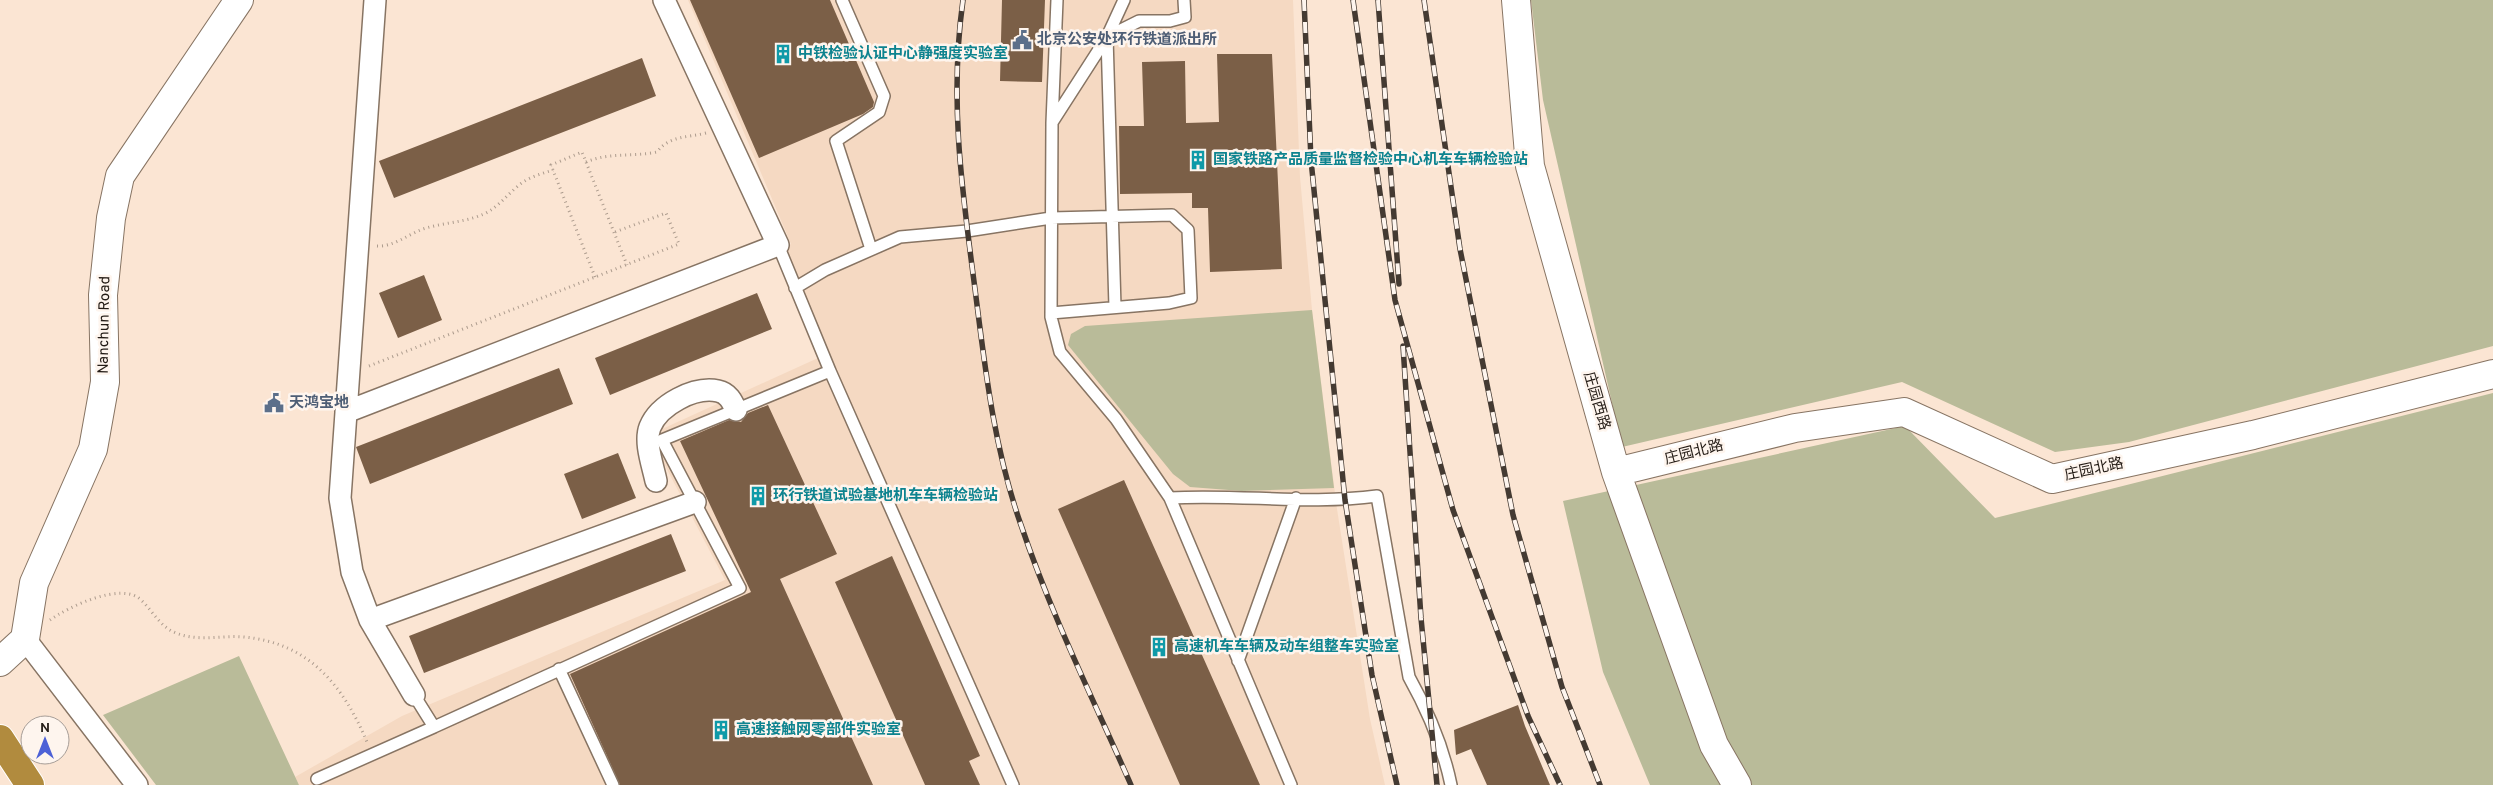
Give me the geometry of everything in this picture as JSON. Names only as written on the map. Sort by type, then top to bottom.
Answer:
[{"type":"highway","points":[[0,739],[30,785]]},
{"type":"street","name":"Nanchun Road","points":[[25,639],[34,583],[92,449],[105,382],[103,295],[111,218],[120,176],[238,0]]},
{"type":"street","points":[[375,0],[340,498],[352,572],[370,620],[414,696]]},
{"type":"street","points":[[346,412],[778,245],[664,0]]},
{"type":"street","name":"庄园西路","points":[[1516,0],[1530,166],[1616,472],[1714,746],[1737,785]]},
{"type":"street","name":"庄园北路","points":[[1616,472],[1794,428],[1904,412],[2052,479],[2254,435],[2493,374]]},
{"type":"street","points":[[656,481],[649,446],[650,428],[670,403],[702,391],[719,391],[730,398],[736,410]]},
{"type":"street","points":[[370,620],[695,502]]},
{"type":"street","points":[[0,662],[25,639],[137,785]]},
{"type":"lane","points":[[842,0],[884,96],[879,112],[836,141],[871,249]]},
{"type":"lane","points":[[1057,0],[1052,123],[1051,313],[1060,352],[1116,419],[1170,498],[1291,785]]},
{"type":"lane","points":[[1052,123],[1107,38],[1124,0]]},
{"type":"lane","points":[[1107,38],[1139,20],[1170,22],[1185,17],[1184,0]]},
{"type":"lane","points":[[1107,38],[1116,307]]},
{"type":"lane","points":[[795,288],[826,270],[900,237],[967,231],[1051,218],[1112,216],[1172,215],[1188,230],[1191,260],[1191,298],[1169,303],[1051,313]]},
{"type":"lane","points":[[778,245],[830,371],[1013,785]]},
{"type":"lane","points":[[317,779],[740,588],[662,440],[830,371]]},
{"type":"lane","points":[[1170,498],[1206,496],[1345,500],[1377,496],[1409,677],[1421,698],[1445,754],[1451,785]]},
{"type":"lane","points":[[1238,661],[1296,498]]},
{"type":"lane","points":[[559,669],[612,785]]},
{"type":"lane","points":[[414,696],[434,727]]},
{"type":"path","points":[[586,162],[614,154],[642,155],[657,152],[662,144],[675,137],[693,136],[724,128]]},
{"type":"path","points":[[595,277],[551,165],[582,152],[627,264]]},
{"type":"path","points":[[358,246],[386,247],[424,229],[471,219],[500,204],[520,184],[535,176],[553,170]]},
{"type":"path","points":[[349,373],[679,244],[666,213],[614,232]]},
{"type":"path","points":[[25,639],[63,611],[114,592],[128,592],[140,598],[158,622],[175,633],[211,639],[242,637],[269,641],[301,653],[324,673],[345,698],[372,754]]},
{"type":"shaded area","points":[[688,0],[1293,0],[1300,177],[1312,310],[1337,509],[1370,719],[1385,785],[299,785],[295,777],[402,716],[725,580],[649,435],[818,358],[775,253],[791,244]]},
{"type":"green space","points":[[1531,0],[2493,0],[2493,346],[2129,442],[2055,452],[1902,382],[1622,447],[1543,100]]},
{"type":"green space","points":[[1312,310],[1334,488],[1242,491],[1190,487],[1173,474],[1068,345],[1071,334],[1085,326]]},
{"type":"green space","points":[[2493,393],[2493,785],[1650,785],[1603,672],[1563,501],[1905,426],[1995,518]]},
{"type":"green space","points":[[239,656],[299,785],[156,785],[103,715]]},
{"type":"building","name":"中铁检验认证中心静强度实验室","points":[[690,0],[830,0],[874,102],[873,107],[863,114],[759,158]]},
{"type":"building","name":"北京公安处环行铁道派出所","points":[[1002,0],[1045,0],[1042,82],[1000,81]]},
{"type":"building","name":"国家铁路产品质量监督检验中心机车车辆检验站","points":[[1217,54],[1272,54],[1282,269],[1210,272],[1208,208],[1192,208],[1192,193],[1120,194],[1119,126],[1144,126],[1142,62],[1185,61],[1186,123],[1219,122]]},
{"type":"building","points":[[642,58],[656,96],[394,198],[379,161]]},
{"type":"building","points":[[424,275],[442,320],[398,338],[379,293]]},
{"type":"building","points":[[757,293],[772,329],[610,395],[595,358]]},
{"type":"building","points":[[559,368],[573,404],[370,484],[356,447]]},
{"type":"building","name":"高速接触网零部件实验室","points":[[768,405],[837,554],[780,579],[873,785],[620,785],[570,674],[751,592],[680,441],[729,420],[741,422],[748,413]]},
{"type":"building","points":[[618,453],[636,498],[582,519],[564,474]]},
{"type":"building","name":"高速机车车辆及动车组整车实验室","points":[[1124,480],[1260,785],[1180,785],[1058,509]]},
{"type":"building","points":[[671,534],[686,571],[424,673],[409,636]]},
{"type":"building","points":[[892,556],[980,756],[969,761],[980,785],[925,785],[835,582]]},
{"type":"building","points":[[1518,705],[1550,785],[1487,785],[1471,749],[1456,755],[1454,730]]},
{"type":"railway","points":[[963,0],[957,73],[959,145],[983,349],[997,438],[1012,496],[1033,558],[1073,656],[1131,785]]},
{"type":"railway","points":[[1304,0],[1311,160],[1345,500],[1372,675],[1397,785]]},
{"type":"railway","points":[[1353,0],[1395,300],[1453,510],[1528,716],[1560,785]]},
{"type":"railway","points":[[1378,0],[1399,284]]},
{"type":"railway","points":[[1424,0],[1460,249],[1513,515],[1562,687],[1600,785]]},
{"type":"railway","points":[[1403,346],[1421,618],[1437,785]]},
{"type":"place","name":"北京公安处环行铁道派出所","points":[[1022,40]]},
{"type":"place","name":"中铁检验认证中心静强度实验室","points":[[783,54]]},
{"type":"place","name":"国家铁路产品质量监督检验中心机车车辆检验站","points":[[1198,160]]},
{"type":"place","name":"天鸿宝地","points":[[274,403]]},
{"type":"place","name":"环行铁道试验基地机车车辆检验站","points":[[758,496]]},
{"type":"place","name":"高速机车车辆及动车组整车实验室","points":[[1159,647]]},
{"type":"place","name":"高速接触网零部件实验室","points":[[721,730]]}]
